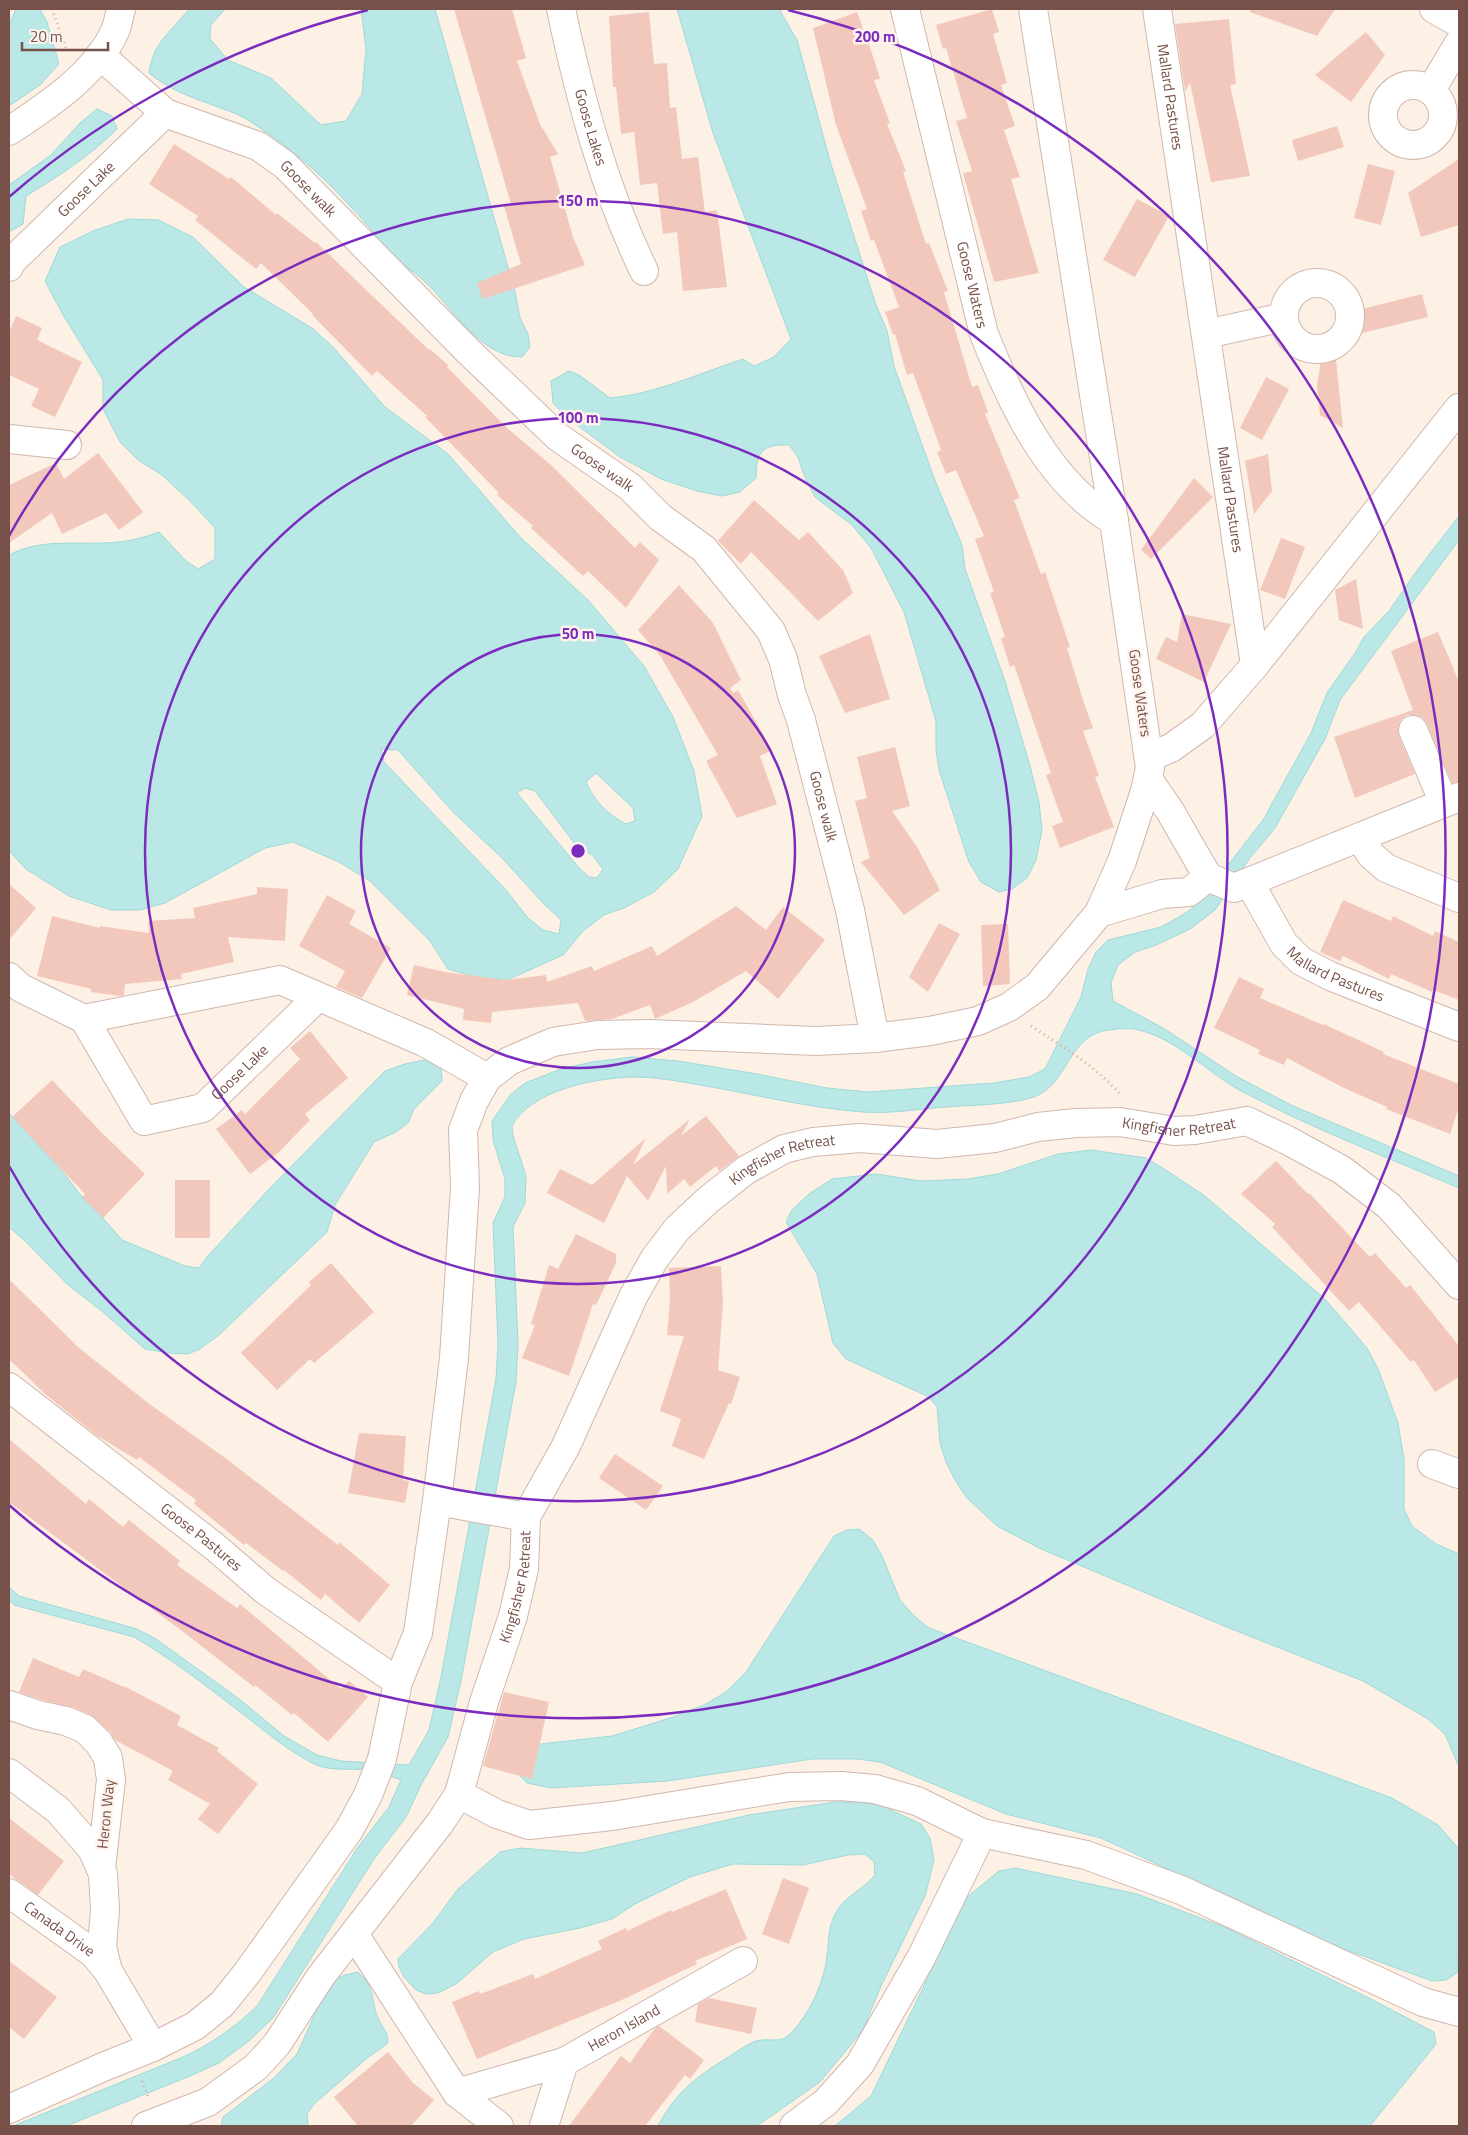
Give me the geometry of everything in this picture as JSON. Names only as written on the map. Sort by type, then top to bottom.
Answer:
[{"type":"street","points":[[9,131],[60,95],[100,55],[115,31],[121,9]]},
{"type":"street","name":"Goose Lakes","points":[[561,9],[608,190],[644,271]]},
{"type":"street","name":"Goose Waters","points":[[905,9],[984,334],[1003,383],[1024,421],[1072,489],[1094,510],[1114,521]]},
{"type":"street","name":"Goose Waters","points":[[487,1078],[509,1061],[553,1042],[597,1035],[649,1034],[816,1041],[875,1038],[930,1031],[978,1021],[1009,1007],[1037,987],[1099,913],[1122,861],[1149,768],[1114,521],[1033,9]]},
{"type":"street","name":"Mallard Pastures","points":[[1158,9],[1255,665]]},
{"type":"street","points":[[1434,9],[1459,23]]},
{"type":"street","points":[[1431,90],[1459,44]]},
{"type":"street","name":"Goose walk","points":[[100,55],[165,113],[258,146],[285,165],[468,351],[558,437],[630,487],[660,518],[704,549],[771,632],[783,659],[792,695],[801,720],[850,910],[875,1038]]},
{"type":"street","name":"Goose Lake","points":[[9,267],[12,261],[165,113]]},
{"type":"street","points":[[1206,334],[1284,318]]},
{"type":"street","points":[[1149,768],[1171,748],[1203,725],[1255,665],[1459,408]]},
{"type":"street","points":[[9,439],[67,445]]},
{"type":"street","points":[[1099,913],[1162,894],[1188,892],[1226,881],[1360,837],[1452,800],[1413,730]]},
{"type":"street","name":"Mallard Pastures","points":[[1149,768],[1170,811],[1226,881],[1301,961],[1330,976],[1459,1026]]},
{"type":"street","points":[[1360,837],[1371,855],[1386,868],[1459,898]]},
{"type":"street","points":[[9,977],[22,988],[84,1019],[280,980],[426,1043],[487,1078],[474,1101],[463,1130],[465,1187],[454,1358],[450,1503],[418,1633],[398,1682],[378,1768],[349,1830],[247,1973],[222,2004],[195,2026],[152,2047],[9,2109]]},
{"type":"street","name":"Goose Lake","points":[[84,1019],[144,1120],[203,1108],[318,997]]},
{"type":"street","name":"Kingfisher Retreat","points":[[149,2116],[205,2114],[256,2067],[277,2044],[321,1976],[440,1823],[459,1794],[484,1702],[513,1616],[524,1568],[526,1518],[566,1446],[634,1295],[655,1258],[677,1229],[708,1200],[746,1170],[784,1149],[813,1142],[860,1138],[937,1144],[995,1138],[1038,1127],[1076,1123],[1120,1122],[1174,1131],[1247,1121],[1342,1170],[1389,1206],[1425,1244],[1457,1284]]},
{"type":"street","name":"Goose Pastures","points":[[9,1387],[214,1547],[266,1591],[398,1682]]},
{"type":"street","points":[[1432,1464],[1459,1474]]},
{"type":"street","points":[[450,1503],[526,1518]]},
{"type":"street","name":"Heron Way","points":[[9,1705],[38,1715],[66,1720],[85,1729],[99,1744],[108,1758],[111,1780],[101,1868]]},
{"type":"street","name":"Heron Way","points":[[9,1773],[58,1810],[92,1849],[103,1874],[105,1910],[102,1947],[108,1971],[152,2047]]},
{"type":"street","points":[[459,1794],[497,1814],[529,1824],[621,1815],[789,1787],[841,1786],[875,1789],[917,1801],[982,1833],[1086,1855],[1181,1890],[1423,2002],[1459,2012]]},
{"type":"street","points":[[794,2126],[826,2102],[860,2064],[921,1958],[982,1833]]},
{"type":"street","name":"Canada Drive","points":[[9,1893],[93,1953],[108,1971]]},
{"type":"street","points":[[354,1934],[457,2093],[499,2126]]},
{"type":"street","name":"Heron Island","points":[[457,2093],[564,2062],[743,1961]]},
{"type":"street","points":[[544,2126],[564,2062]]},
{"type":"path","points":[[1054,1041],[1081,1058],[1106,1078],[1146,1127]]},
{"type":"path","points":[[141,2079],[149,2116]]},
{"type":"water","points":[[16,9],[40,9],[47,22],[59,64],[40,85],[9,106],[9,25]]},
{"type":"water","points":[[189,9],[225,9],[211,25],[210,39],[228,60],[271,78],[321,125],[346,121],[362,94],[366,49],[361,9],[435,9],[515,292],[520,318],[528,334],[530,347],[522,357],[507,355],[493,349],[480,340],[423,280],[388,251],[369,227],[312,168],[286,147],[244,118],[179,92],[149,73],[154,53],[159,45]]},
{"type":"water","points":[[677,9],[779,9],[797,40],[830,161],[875,302],[887,331],[894,366],[934,478],[962,545],[965,569],[1005,681],[1030,766],[1039,802],[1042,830],[1036,860],[1027,878],[1012,889],[999,892],[981,882],[969,862],[939,770],[936,749],[936,721],[904,612],[871,548],[852,525],[815,497],[804,475],[798,457],[789,445],[772,446],[762,451],[757,462],[756,478],[740,492],[722,496],[697,491],[661,479],[620,457],[565,416],[553,403],[551,381],[569,371],[579,375],[610,398],[627,396],[661,388],[743,359],[754,366],[774,357],[791,339],[713,133]]},
{"type":"water","points":[[97,109],[112,116],[117,129],[74,165],[26,196],[23,224],[9,232],[9,185],[51,155],[80,123]]},
{"type":"water","points":[[128,219],[158,220],[193,237],[244,287],[312,328],[333,347],[385,407],[448,454],[520,537],[588,600],[644,666],[673,717],[694,771],[702,816],[678,869],[654,892],[624,908],[604,915],[583,931],[563,955],[505,981],[496,978],[483,979],[448,969],[429,940],[370,881],[339,862],[293,842],[265,848],[165,903],[140,910],[111,910],[69,896],[26,869],[9,851],[9,555],[22,549],[48,544],[123,541],[159,532],[185,560],[198,569],[215,559],[215,528],[162,475],[138,460],[120,442],[103,409],[103,380],[62,313],[45,281],[60,247],[93,231]],"holes":[[[381,749],[398,750],[453,812],[502,858],[561,920],[559,934],[543,930],[528,918],[506,890],[384,762]],[[596,773],[633,808],[635,821],[626,824],[607,812],[593,796],[586,782]],[[525,788],[535,791],[575,844],[592,855],[603,869],[597,878],[589,877],[580,869],[517,793]]]},
{"type":"water","points":[[1459,516],[1459,540],[1340,700],[1325,739],[1275,828],[1250,858],[1215,910],[1190,929],[1156,945],[1135,952],[1118,965],[1111,983],[1113,1001],[1163,1028],[1236,1076],[1291,1105],[1459,1176],[1459,1188],[1267,1105],[1228,1083],[1163,1039],[1134,1029],[1107,1030],[1091,1036],[1082,1043],[1054,1083],[1045,1091],[1024,1100],[1002,1103],[894,1112],[863,1112],[801,1104],[675,1081],[633,1077],[583,1083],[565,1088],[534,1103],[521,1114],[512,1126],[513,1136],[526,1176],[525,1203],[513,1227],[518,1344],[516,1382],[461,1681],[448,1737],[421,1785],[406,1817],[374,1859],[273,2018],[249,2041],[219,2063],[66,2126],[13,2126],[183,2057],[213,2041],[257,2006],[358,1847],[389,1807],[401,1780],[372,1771],[332,1769],[312,1763],[280,1743],[208,1687],[134,1637],[14,1605],[9,1600],[9,1587],[19,1596],[137,1629],[156,1639],[238,1698],[284,1736],[317,1755],[341,1761],[409,1765],[429,1730],[441,1677],[496,1379],[498,1344],[493,1223],[505,1197],[505,1179],[493,1140],[492,1121],[511,1094],[525,1083],[561,1069],[592,1062],[632,1057],[678,1061],[827,1088],[868,1092],[994,1083],[1029,1077],[1045,1069],[1081,997],[1088,969],[1096,952],[1108,940],[1161,927],[1186,913],[1201,900],[1263,820],[1311,733],[1327,693],[1364,637],[1389,611],[1418,569]]},
{"type":"water","points":[[429,1059],[441,1068],[442,1081],[414,1109],[408,1123],[396,1132],[374,1142],[335,1205],[327,1232],[219,1335],[200,1349],[188,1354],[145,1349],[103,1312],[68,1285],[9,1227],[9,1113],[122,1240],[185,1266],[199,1268],[270,1188],[385,1071]]},
{"type":"water","points":[[1091,1150],[1146,1158],[1205,1196],[1325,1299],[1367,1348],[1378,1369],[1398,1423],[1404,1459],[1404,1509],[1412,1526],[1436,1544],[1459,1554],[1459,1767],[1445,1734],[1428,1719],[1363,1681],[1229,1628],[1041,1549],[997,1526],[967,1498],[955,1480],[946,1462],[940,1443],[937,1407],[929,1397],[846,1359],[833,1343],[817,1274],[786,1222],[792,1210],[809,1194],[832,1179],[876,1174],[921,1181],[968,1179],[998,1174],[1058,1154]]},
{"type":"water","points":[[859,1529],[873,1540],[882,1556],[900,1600],[915,1617],[929,1628],[1392,1798],[1438,1825],[1459,1849],[1458,1972],[1446,1980],[1432,1981],[1325,1942],[1101,1838],[1006,1814],[880,1762],[857,1759],[812,1759],[668,1781],[551,1788],[527,1783],[519,1775],[524,1755],[541,1744],[612,1736],[704,1705],[726,1692],[746,1672],[834,1536],[847,1530]]},
{"type":"water","points":[[835,1802],[878,1804],[921,1824],[930,1838],[934,1860],[925,1896],[881,1986],[863,2030],[820,2082],[757,2126],[658,2126],[672,2103],[697,2078],[753,2042],[785,2038],[794,2030],[811,2004],[820,1984],[826,1965],[830,1929],[835,1914],[843,1902],[875,1875],[874,1862],[865,1854],[848,1855],[803,1865],[733,1864],[690,1877],[635,1904],[612,1919],[580,1928],[524,1939],[493,1952],[456,1984],[438,1993],[426,1994],[416,1990],[404,1977],[399,1967],[398,1959],[432,1924],[458,1889],[500,1852],[520,1848],[582,1853],[749,1815]]},
{"type":"water","points":[[1015,1868],[1137,1894],[1224,1927],[1434,2032],[1436,2044],[1370,2126],[835,2126],[871,2096],[966,1898],[999,1871]]},
{"type":"water","points":[[358,1972],[371,1989],[376,2011],[386,2032],[388,2043],[366,2059],[314,2104],[307,2114],[308,2126],[221,2126],[223,2117],[274,2078],[297,2054],[318,2007],[336,1979]]},
{"type":"building","points":[[454,9],[512,9],[526,58],[517,61],[540,124],[558,154],[550,157],[573,237],[585,265],[483,299],[477,283],[521,264],[504,206],[511,204]]},
{"type":"building","points":[[992,9],[999,32],[993,34],[1007,83],[1001,85],[1015,126],[1004,130],[1020,177],[1011,179],[1039,273],[994,282],[963,173],[972,171],[956,121],[967,118],[946,48],[943,49],[936,25]]},
{"type":"building","points":[[1250,9],[1335,9],[1317,36],[1250,12]]},
{"type":"building","points":[[649,12],[654,64],[667,63],[670,108],[676,107],[682,159],[698,157],[705,212],[717,210],[727,287],[683,291],[677,232],[663,234],[657,183],[640,185],[634,132],[621,134],[616,87],[613,87],[609,16]]},
{"type":"building","points":[[857,12],[880,79],[874,80],[890,123],[887,124],[906,171],[903,172],[926,244],[929,243],[948,291],[944,292],[972,387],[978,385],[988,412],[985,414],[1020,498],[1014,500],[1041,574],[1045,572],[1070,647],[1067,648],[1093,728],[1083,731],[1099,776],[1095,777],[1114,827],[1060,848],[1052,826],[1063,822],[1046,775],[1051,773],[1014,665],[1010,667],[1001,638],[1005,637],[990,593],[994,592],[975,539],[984,536],[956,470],[946,474],[937,452],[941,450],[913,373],[907,375],[895,334],[893,335],[885,312],[899,307],[874,240],[871,241],[861,211],[867,209],[836,125],[813,28]]},
{"type":"building","points":[[1229,19],[1236,84],[1230,85],[1250,176],[1211,182],[1190,83],[1185,91],[1175,24]]},
{"type":"building","points":[[1366,32],[1385,55],[1351,102],[1315,75]]},
{"type":"building","points":[[1337,126],[1344,147],[1298,161],[1292,140]]},
{"type":"building","points":[[174,144],[229,179],[231,177],[276,215],[277,213],[316,242],[429,350],[448,365],[447,367],[506,427],[551,465],[635,548],[640,542],[659,560],[626,608],[588,571],[583,576],[531,528],[533,526],[497,495],[499,493],[425,417],[427,416],[377,371],[372,376],[261,263],[256,269],[195,220],[198,216],[149,184]]},
{"type":"building","points":[[1459,159],[1459,225],[1421,237],[1408,193]]},
{"type":"building","points":[[1368,164],[1395,171],[1381,225],[1354,218]]},
{"type":"building","points":[[1137,199],[1169,216],[1135,277],[1103,260]]},
{"type":"building","points":[[1422,294],[1428,317],[1362,333],[1350,312]]},
{"type":"building","points":[[16,316],[42,328],[37,340],[82,362],[55,417],[31,406],[39,389],[9,375],[9,332]]},
{"type":"building","points":[[1326,331],[1333,331],[1343,428],[1320,415],[1317,385]]},
{"type":"building","points":[[1266,377],[1289,389],[1262,440],[1240,428]]},
{"type":"building","points":[[98,453],[143,512],[119,530],[106,513],[62,534],[52,513],[9,543],[9,485],[56,463],[64,479]]},
{"type":"building","points":[[1268,454],[1272,491],[1254,514],[1245,461]]},
{"type":"building","points":[[1194,478],[1213,497],[1151,559],[1141,550]]},
{"type":"building","points":[[754,500],[799,540],[808,532],[843,570],[853,593],[818,621],[751,552],[741,564],[718,541]]},
{"type":"building","points":[[1281,538],[1305,547],[1285,599],[1260,590]]},
{"type":"building","points":[[1356,579],[1363,629],[1339,620],[1335,590]]},
{"type":"building","points":[[679,585],[713,623],[741,680],[730,688],[733,693],[738,690],[772,750],[760,756],[777,804],[737,818],[706,761],[718,755],[661,657],[638,630]]},
{"type":"building","points":[[1182,614],[1231,624],[1204,682],[1156,659],[1166,637],[1177,642]]},
{"type":"building","points":[[1438,632],[1459,682],[1459,782],[1452,783],[1423,718],[1407,715],[1400,721],[1398,729],[1399,736],[1415,774],[1355,798],[1334,737],[1413,710],[1391,651]]},
{"type":"building","points":[[870,634],[890,699],[845,713],[819,656]]},
{"type":"building","points":[[895,747],[910,806],[892,811],[917,847],[940,890],[904,915],[861,862],[870,858],[855,801],[867,798],[857,757]]},
{"type":"building","points":[[9,884],[36,908],[9,940]]},
{"type":"building","points":[[257,887],[288,889],[285,941],[228,937],[234,962],[181,974],[182,979],[125,984],[124,995],[120,996],[91,992],[91,989],[37,976],[52,916],[100,928],[100,926],[149,933],[148,921],[195,918],[193,908],[257,894]]},
{"type":"building","points":[[327,895],[356,911],[349,924],[391,948],[362,998],[336,987],[345,971],[299,946]]},
{"type":"building","points":[[1343,900],[1391,921],[1393,916],[1433,936],[1435,931],[1459,942],[1459,1000],[1433,990],[1432,992],[1391,974],[1389,979],[1343,956],[1340,961],[1320,952]]},
{"type":"building","points":[[736,906],[766,930],[783,907],[825,940],[778,999],[746,971],[693,1002],[655,1019],[650,1005],[612,1019],[585,1021],[578,1003],[492,1012],[491,1023],[463,1020],[464,1009],[407,995],[414,965],[445,972],[506,980],[546,975],[547,982],[592,966],[594,971],[652,946],[657,956]]},
{"type":"building","points":[[939,923],[960,934],[928,992],[909,977]]},
{"type":"building","points":[[1008,924],[1010,984],[983,986],[981,925]]},
{"type":"building","points":[[1239,977],[1264,989],[1260,998],[1324,1024],[1384,1052],[1383,1054],[1459,1084],[1459,1107],[1450,1134],[1386,1109],[1387,1107],[1342,1087],[1287,1058],[1284,1065],[1258,1054],[1260,1050],[1214,1028]]},
{"type":"building","points":[[310,1031],[348,1078],[305,1114],[310,1120],[278,1153],[250,1174],[216,1129],[242,1110],[245,1114],[300,1059],[290,1048]]},
{"type":"building","points":[[52,1080],[103,1134],[145,1174],[103,1218],[82,1197],[85,1194],[12,1117]]},
{"type":"building","points":[[706,1116],[739,1156],[719,1171],[716,1166],[690,1187],[684,1179],[667,1194],[666,1166],[648,1201],[627,1176],[604,1223],[547,1193],[560,1169],[592,1185],[646,1138],[633,1165],[690,1119],[681,1136]]},
{"type":"building","points":[[1276,1161],[1370,1257],[1375,1253],[1406,1288],[1410,1285],[1459,1346],[1459,1377],[1435,1392],[1414,1360],[1411,1362],[1359,1302],[1349,1311],[1272,1227],[1275,1224],[1241,1194]]},
{"type":"building","points":[[175,1180],[210,1180],[210,1238],[175,1238]]},
{"type":"building","points":[[576,1234],[616,1254],[616,1263],[596,1305],[593,1304],[569,1376],[522,1358],[535,1325],[531,1324],[549,1265],[558,1269]]},
{"type":"building","points":[[331,1263],[374,1312],[314,1363],[310,1359],[277,1390],[241,1353],[311,1285],[309,1282]]},
{"type":"building","points":[[721,1266],[723,1303],[718,1370],[740,1377],[731,1404],[729,1403],[704,1459],[672,1446],[681,1419],[660,1411],[684,1336],[667,1335],[670,1300],[669,1268]]},
{"type":"building","points":[[9,1279],[78,1347],[148,1403],[228,1460],[338,1545],[339,1542],[390,1585],[359,1623],[325,1594],[321,1600],[284,1570],[246,1543],[244,1545],[194,1504],[196,1500],[139,1457],[137,1460],[96,1435],[45,1394],[9,1359]]},
{"type":"building","points":[[359,1433],[406,1436],[403,1480],[409,1481],[405,1503],[348,1493]]},
{"type":"building","points":[[9,1439],[86,1504],[89,1499],[123,1527],[129,1520],[180,1561],[177,1565],[237,1608],[240,1604],[341,1689],[349,1681],[368,1697],[328,1742],[294,1713],[292,1715],[255,1685],[254,1687],[9,1502]]},
{"type":"building","points":[[615,1454],[663,1486],[646,1510],[599,1478]]},
{"type":"building","points":[[33,1658],[79,1677],[83,1669],[124,1686],[181,1716],[177,1725],[219,1748],[217,1751],[258,1784],[218,1834],[198,1819],[210,1804],[168,1780],[173,1771],[115,1740],[110,1732],[91,1715],[72,1707],[19,1692]]},
{"type":"building","points":[[504,1692],[549,1702],[532,1779],[483,1766]]},
{"type":"building","points":[[9,1818],[64,1861],[38,1895],[9,1874]]},
{"type":"building","points":[[783,1878],[809,1888],[789,1944],[762,1934]]},
{"type":"building","points":[[726,1889],[747,1939],[695,1961],[697,1964],[624,1999],[477,2059],[452,2002],[479,1991],[480,1994],[533,1974],[535,1979],[602,1949],[598,1941],[626,1928],[627,1931],[671,1910],[672,1912]]},
{"type":"building","points":[[9,1961],[57,1997],[24,2039],[9,2027]]},
{"type":"building","points":[[709,1998],[757,2008],[751,2034],[695,2022],[698,2004]]},
{"type":"building","points":[[659,2026],[704,2060],[690,2079],[685,2075],[645,2126],[569,2126],[621,2056],[630,2063],[655,2028]]},
{"type":"building","points":[[388,2052],[413,2083],[434,2100],[411,2126],[358,2126],[334,2097]]}]
